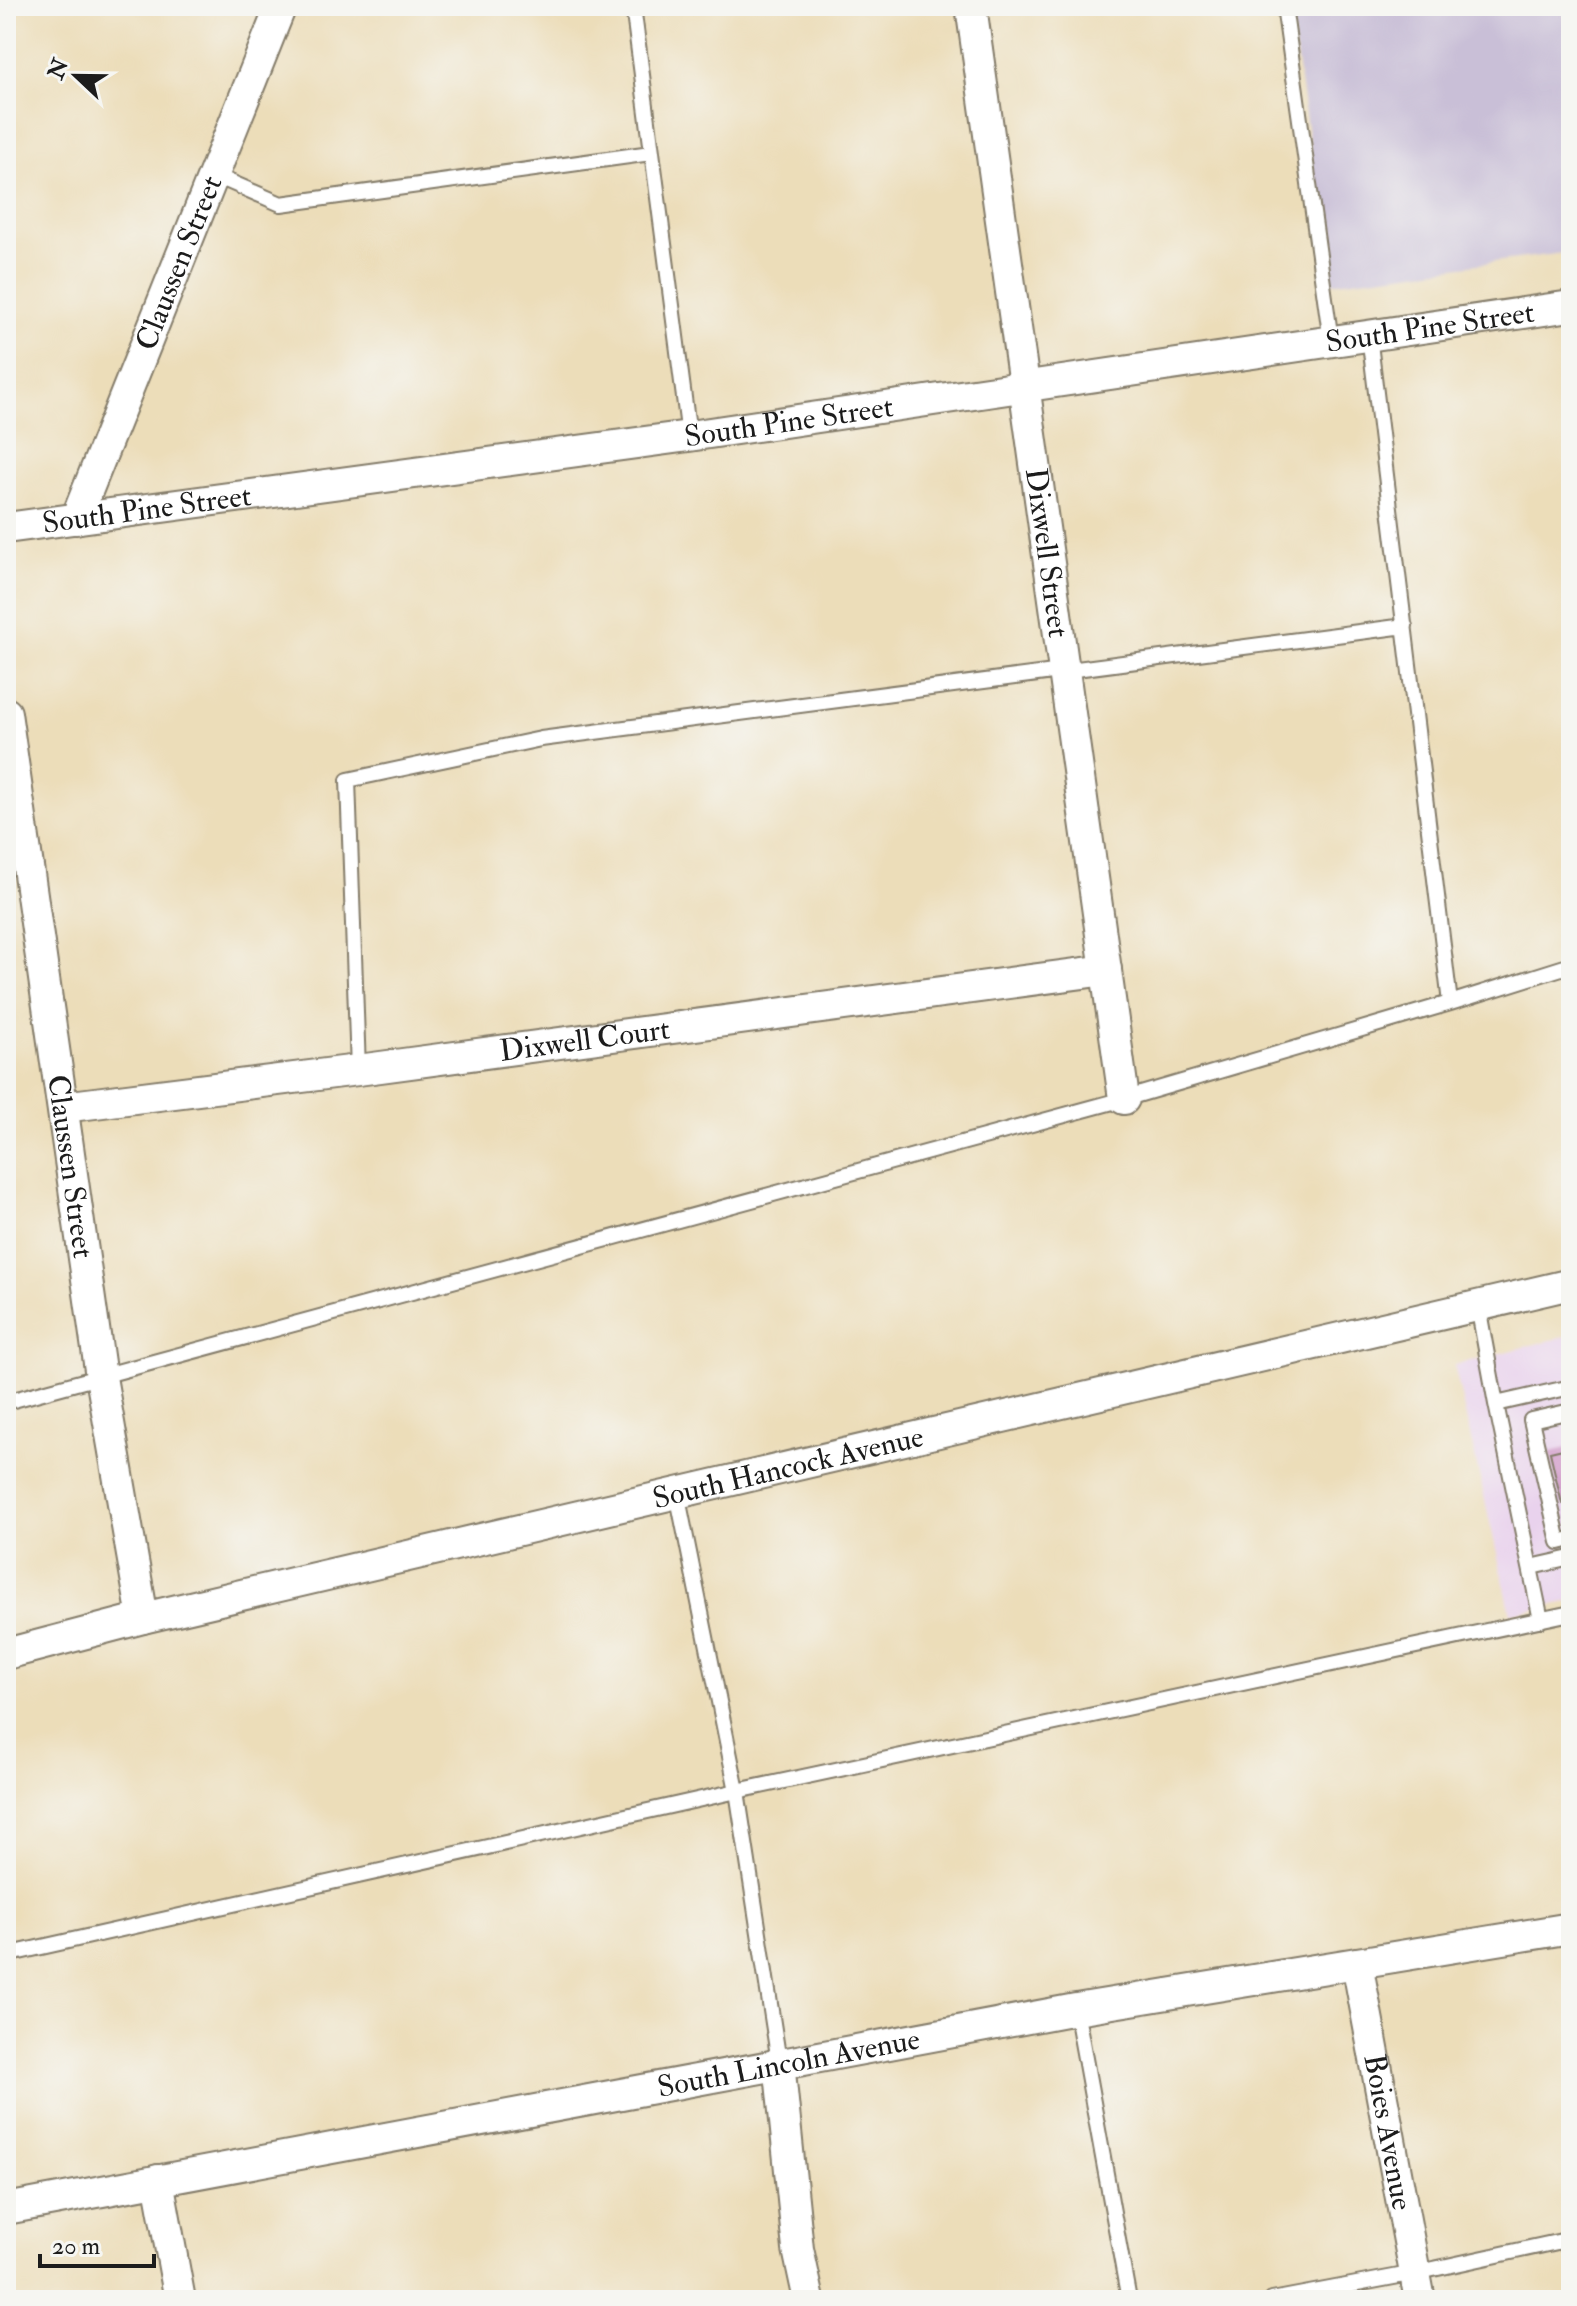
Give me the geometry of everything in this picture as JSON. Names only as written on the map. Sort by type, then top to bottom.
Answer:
[{"type":"street","name":"Claussen Street","points":[[76,519],[281,6]]},
{"type":"street","name":"Dixwell Street","points":[[971,6],[1124,1099]]},
{"type":"street","name":"South Pine Street","points":[[6,528],[689,436],[1571,306]]},
{"type":"street","name":"Claussen Street","points":[[6,713],[101,1377],[143,1618]]},
{"type":"street","name":"Dixwell Court","points":[[63,1107],[1106,970]]},
{"type":"street","name":"South Hancock Avenue","points":[[6,1654],[143,1618],[1571,1284]]},
{"type":"street","name":"South Lincoln Avenue","points":[[6,2209],[779,2062],[1076,2009],[1571,1928]]},
{"type":"street","name":"Boies Avenue","points":[[1357,1963],[1418,2287]]},
{"type":"street","points":[[779,2062],[798,2249],[809,2300]]},
{"type":"street","points":[[158,2180],[180,2300]]},
{"type":"lane","points":[[633,6],[689,436]]},
{"type":"lane","points":[[1284,6],[1331,341]]},
{"type":"lane","points":[[214,175],[281,204],[651,153]]},
{"type":"lane","points":[[1369,335],[1450,1003]]},
{"type":"lane","points":[[358,1070],[348,780],[541,739],[1405,626]]},
{"type":"lane","points":[[6,1402],[1124,1099],[1571,965]]},
{"type":"lane","points":[[1478,1306],[1541,1620]]},
{"type":"lane","points":[[1496,1404],[1571,1387]]},
{"type":"lane","points":[[1571,1411],[1531,1420],[1559,1542],[1571,1539]]},
{"type":"lane","points":[[677,1493],[737,1791],[779,2062]]},
{"type":"lane","points":[[1531,1567],[1571,1558]]},
{"type":"lane","points":[[6,1955],[737,1791],[1571,1613]]},
{"type":"lane","points":[[1076,2009],[1129,2300]]},
{"type":"lane","points":[[1272,2300],[1418,2287],[1571,2239]]},
{"type":"shaded area","points":[[1289,6],[1563,6],[1571,58],[1571,252],[1330,283]]},
{"type":"shaded area","points":[[1571,1335],[1571,1601],[1511,1614],[1454,1365]]},
{"type":"building","points":[[1571,1447],[1571,1501],[1562,1504],[1550,1452]]}]
